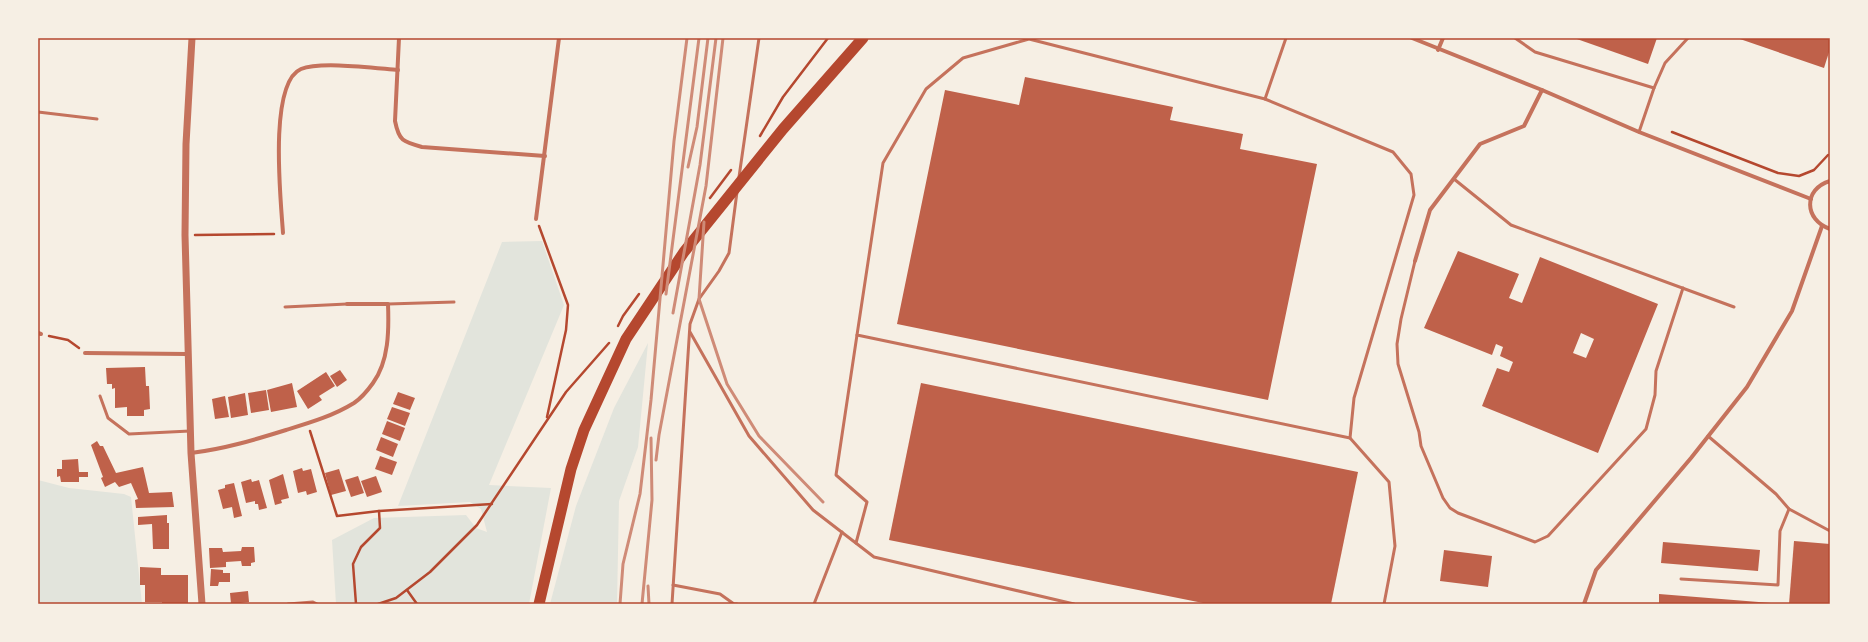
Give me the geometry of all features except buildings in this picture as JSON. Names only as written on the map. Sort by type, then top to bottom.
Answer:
[{"type":"highway","points":[[539,604],[569,476],[584,430],[608,375],[630,333],[684,252],[783,129],[863,38]]},
{"type":"street","points":[[192,38],[186,144],[185,235],[187,354],[191,453],[202,604]]},
{"type":"street","points":[[399,38],[395,121],[397,134],[405,142],[422,146],[545,156]]},
{"type":"street","points":[[536,219],[559,38]]},
{"type":"street","points":[[1412,38],[1438,50],[1542,90],[1639,132],[1811,199]]},
{"type":"street","points":[[1438,50],[1443,38]]},
{"type":"street","points":[[283,234],[278,164],[283,95],[289,79],[299,70],[315,65],[398,70]]},
{"type":"street","points":[[1415,261],[1430,210],[1480,144],[1524,126],[1542,90]]},
{"type":"street","points":[[1830,181],[1820,185],[1814,192],[1811,199],[1812,214],[1822,226],[1830,229]]},
{"type":"street","points":[[1584,604],[1596,570],[1747,387],[1792,311],[1822,226]]},
{"type":"street","points":[[191,453],[217,450],[307,423],[331,415],[355,402],[373,383],[385,356],[389,325],[388,304],[347,304]]},
{"type":"street","points":[[86,353],[187,354]]},
{"type":"lane","points":[[672,604],[690,324],[699,299],[719,271],[729,253],[759,38]]},
{"type":"lane","points":[[1265,99],[1286,38]]},
{"type":"lane","points":[[1515,38],[1535,52],[1654,88]]},
{"type":"lane","points":[[1639,132],[1654,88],[1665,63],[1688,38]]},
{"type":"lane","points":[[856,543],[867,502],[836,475],[883,163],[926,89],[962,58],[1029,39],[1265,99],[1393,152],[1411,174],[1414,195],[1354,398],[1350,438]]},
{"type":"lane","points":[[38,112],[97,119]]},
{"type":"lane","points":[[1454,179],[1511,225],[1734,307]]},
{"type":"lane","points":[[1415,261],[1401,319],[1397,344],[1398,364],[1419,432],[1421,446],[1443,498],[1450,508],[1458,513],[1514,536],[1535,542],[1548,536],[1646,429],[1655,395],[1656,371],[1683,288]]},
{"type":"lane","points":[[388,304],[454,302]]},
{"type":"lane","points":[[285,307],[347,304]]},
{"type":"lane","points":[[690,332],[749,436],[813,510],[874,557],[1074,604]]},
{"type":"lane","points":[[857,335],[1350,438],[1389,482],[1395,546],[1384,604]]},
{"type":"lane","points":[[100,396],[108,418],[129,434],[190,431]]},
{"type":"lane","points":[[1708,436],[1776,494],[1789,509],[1830,531]]},
{"type":"lane","points":[[1681,579],[1778,586],[1780,531],[1789,509]]},
{"type":"lane","points":[[814,604],[842,532]]},
{"type":"lane","points":[[673,586],[720,594],[734,604],[737,604]]},
{"type":"lane","points":[[288,604],[312,602],[317,604]]},
{"type":"path","points":[[783,97],[828,38]]},
{"type":"path","points":[[1672,132],[1778,173],[1799,176],[1814,170],[1830,154]]},
{"type":"path","points":[[536,219],[568,305],[566,330],[546,420]]},
{"type":"path","points":[[185,235],[283,234]]},
{"type":"path","points":[[39,333],[68,340],[86,353]]},
{"type":"path","points":[[378,604],[396,598],[407,590],[446,558],[477,525],[566,392],[610,342]]},
{"type":"path","points":[[307,423],[337,516],[379,511],[492,504]]},
{"type":"path","points":[[356,604],[353,564],[361,547],[380,528],[379,511]]},
{"type":"path","points":[[407,590],[417,604]]},
{"type":"shaded area","points":[[542,241],[564,305],[489,485],[551,488],[529,604],[336,604],[332,540],[374,518],[466,515],[476,528],[487,532],[481,509],[470,502],[398,506],[502,242]]},
{"type":"shaded area","points":[[648,343],[638,447],[619,501],[617,604],[550,604],[576,506],[614,408]]},
{"type":"shaded area","points":[[38,480],[69,488],[124,494],[131,497],[142,604],[38,604]]},
{"type":"railway","points":[[620,604],[623,564],[640,494],[651,400],[674,141],[687,38]]},
{"type":"railway","points":[[666,294],[699,38]]},
{"type":"railway","points":[[688,167],[697,127],[708,38]]},
{"type":"railway","points":[[673,313],[700,165],[716,38]]},
{"type":"railway","points":[[656,460],[659,435],[706,186],[723,38]]},
{"type":"railway","points":[[704,222],[699,299],[727,384],[759,436],[823,502]]},
{"type":"railway","points":[[642,604],[652,500],[651,438]]},
{"type":"railway","points":[[648,586],[649,604]]}]
